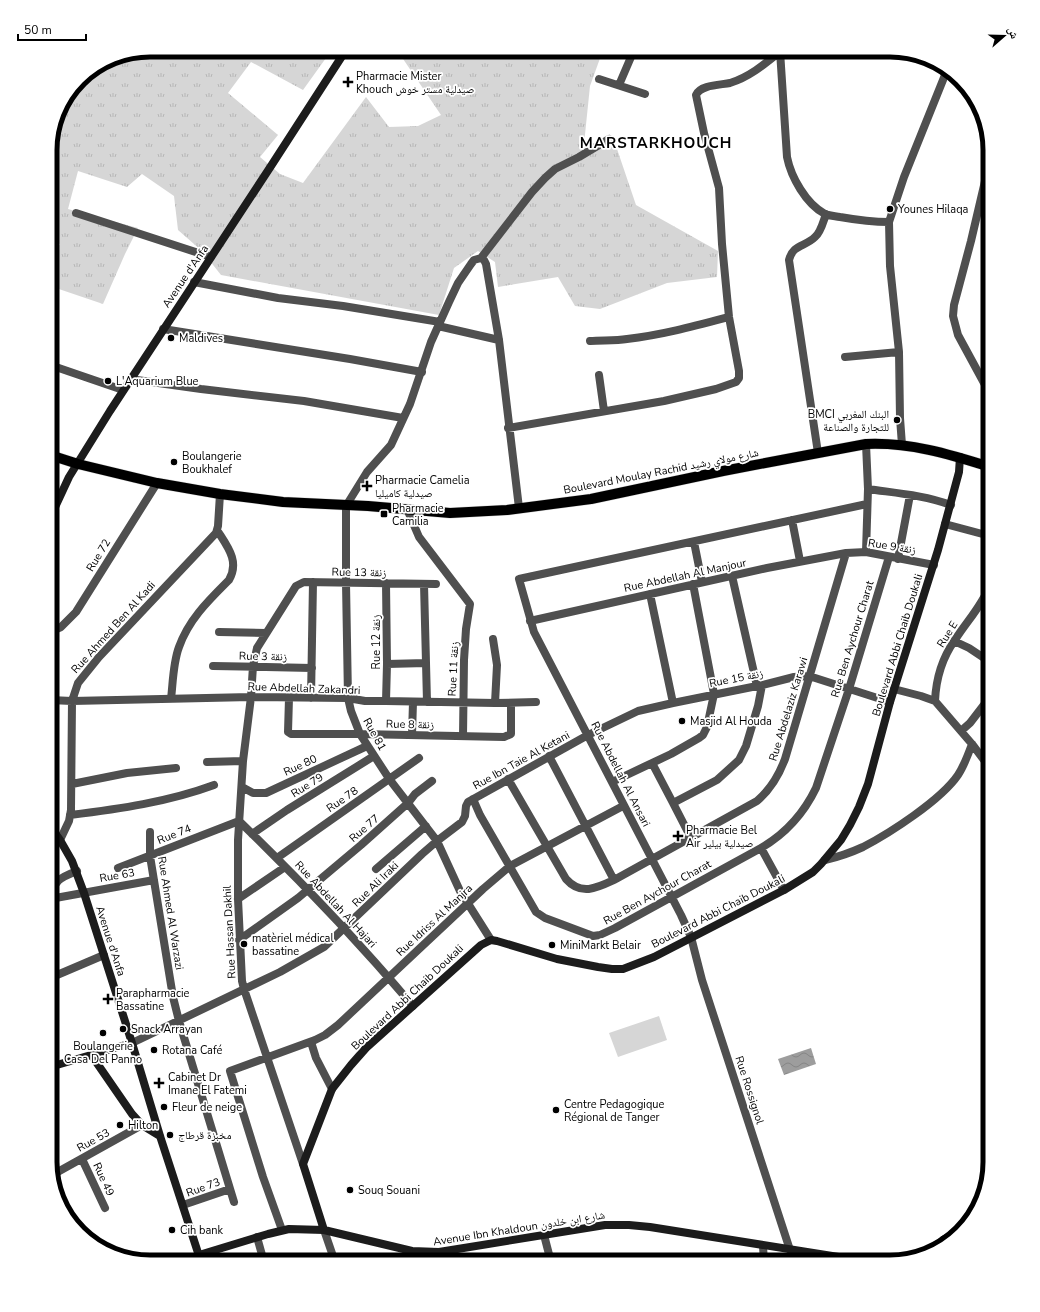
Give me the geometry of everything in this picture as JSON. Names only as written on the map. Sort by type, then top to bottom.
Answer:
[{"type":"main road","name":"Boulevard Moulay Rachid شارع مولاي رشيد","points":[[57,457],[78,464],[157,482],[220,494],[283,502],[368,506],[450,513],[473,513],[591,499],[723,470],[818,454],[866,444],[886,443],[927,449],[983,465]]},
{"type":"street","name":"Avenue d'Anfa","points":[[57,502],[65,484],[130,379],[342,57]]},
{"type":"street","points":[[619,85],[631,57]]},
{"type":"street","points":[[508,428],[664,401],[716,389],[736,382],[739,378],[729,317],[722,244],[719,188],[704,133],[696,95],[703,89],[735,81],[747,76],[773,57]]},
{"type":"street","points":[[781,57],[788,165],[796,184],[818,209],[826,214],[858,220],[889,222]]},
{"type":"street","points":[[902,445],[899,352],[890,266],[889,222],[904,177],[945,75]]},
{"type":"street","points":[[598,79],[645,94]]},
{"type":"street","points":[[346,506],[367,472],[391,445],[422,372],[439,324],[458,283],[474,260],[481,258],[532,192],[545,178],[556,169],[609,139]]},
{"type":"street","points":[[983,190],[954,305],[953,316],[958,335],[983,381]]},
{"type":"street","points":[[76,213],[210,257]]},
{"type":"street","points":[[818,454],[789,260],[791,253],[794,250],[814,238],[819,233],[826,214]]},
{"type":"street","points":[[481,258],[486,264],[499,340],[518,508]]},
{"type":"street","points":[[194,282],[278,298],[343,306],[439,324],[499,340]]},
{"type":"street","points":[[590,341],[625,340],[651,336],[729,317]]},
{"type":"street","points":[[163,329],[422,372]]},
{"type":"street","points":[[845,357],[899,352]]},
{"type":"street","points":[[57,367],[123,390]]},
{"type":"street","points":[[599,375],[604,411]]},
{"type":"street","points":[[130,379],[304,401],[403,418]]},
{"type":"street","points":[[866,444],[868,489],[866,552]]},
{"type":"street","name":"Boulevard Abbi Chaib Doukali","points":[[303,1164],[332,1090],[351,1065],[366,1048],[481,945],[491,940],[557,959],[612,970],[623,969],[635,966],[784,890],[813,872],[825,860],[847,830],[859,807],[868,784],[890,702],[934,565],[959,472],[960,457]]},
{"type":"street","name":"Rue 72","points":[[57,628],[76,612],[157,482]]},
{"type":"street","points":[[868,489],[934,499],[950,505]]},
{"type":"street","points":[[171,699],[177,657],[183,639],[195,616],[229,580],[234,568],[230,552],[218,530],[220,494]]},
{"type":"street","points":[[898,558],[910,495]]},
{"type":"street","points":[[702,582],[694,542],[867,504]]},
{"type":"street","name":"Rue 81","points":[[346,506],[348,698],[351,711],[360,734],[367,746],[390,780],[437,841],[467,904],[491,940]]},
{"type":"street","name":"Rue 11 زنقة","points":[[407,509],[419,537],[470,604],[466,629],[463,736]]},
{"type":"street","points":[[792,520],[800,561]]},
{"type":"street","points":[[945,524],[983,534]]},
{"type":"street","name":"Rue Ahmed Ben Al Kadi","points":[[60,840],[67,827],[70,815],[72,784],[72,701],[78,683],[99,657],[218,530]]},
{"type":"street","name":"Rue Abdellah Al Ansari","points":[[691,937],[672,896],[623,806],[588,734],[548,661],[530,621],[520,579],[694,542]]},
{"type":"street","name":"Rue 9 زنقة","points":[[846,553],[866,552],[934,565]]},
{"type":"street","name":"Rue Abdellah Al Manjour","points":[[530,621],[702,582],[800,561],[846,553]]},
{"type":"street","name":"Rue Abdelaziz Karawi","points":[[508,779],[562,873],[571,884],[585,889],[593,889],[614,880],[757,801],[763,796],[780,772],[785,759],[846,553]]},
{"type":"street","name":"Rue Ben Aychour Charat","points":[[473,799],[480,815],[530,902],[539,914],[593,936],[600,935],[615,928],[761,848],[782,834],[798,816],[813,794],[849,689],[889,557]]},
{"type":"street","points":[[672,803],[717,780],[739,760],[746,746],[758,706],[759,685],[732,576]]},
{"type":"street","points":[[310,698],[312,668],[313,582]]},
{"type":"street","name":"Rue 13 زنقة","points":[[288,597],[300,583],[436,584]]},
{"type":"street","name":"Rue 12 زنقة","points":[[386,583],[388,664],[386,701]]},
{"type":"street","points":[[424,584],[427,702]]},
{"type":"street","points":[[612,782],[671,754],[703,735],[707,727],[714,694],[693,584]]},
{"type":"street","points":[[650,594],[673,703]]},
{"type":"street","name":"Rue Hassan Dakhil","points":[[288,597],[257,648],[253,666],[251,697],[243,762],[239,821],[239,940],[244,989],[333,1255]]},
{"type":"street","name":"Rue E","points":[[935,701],[938,675],[946,656],[954,641],[978,609],[983,599]]},
{"type":"street","points":[[219,632],[266,632]]},
{"type":"street","points":[[493,639],[497,665],[495,703]]},
{"type":"street","points":[[954,641],[969,648],[983,657]]},
{"type":"street","points":[[388,664],[426,663]]},
{"type":"street","name":"Rue 3 زنقة","points":[[213,666],[312,668]]},
{"type":"street","name":"Rue 15 زنقة","points":[[588,734],[638,711],[794,677],[809,676],[890,702]]},
{"type":"street","points":[[894,689],[935,701],[983,757]]},
{"type":"street","name":"Rue Abdellah Zakandri","points":[[57,700],[251,697],[348,698],[365,701],[413,702],[536,702]]},
{"type":"street","name":"Rue 8 زنقة","points":[[289,698],[288,732],[291,734],[504,737],[511,734],[511,703]]},
{"type":"street","points":[[412,735],[413,702]]},
{"type":"street","points":[[961,731],[970,723],[983,706]]},
{"type":"street","name":"Rue Ibn Taie Al Ketani","points":[[437,841],[462,822],[465,816],[466,804],[473,799],[588,734]]},
{"type":"street","points":[[825,860],[845,855],[863,847],[892,830],[927,805],[945,789],[958,774],[972,744]]},
{"type":"street","name":"Rue 80","points":[[242,787],[253,793],[266,793],[367,746]]},
{"type":"street","name":"Rue 79","points":[[252,834],[374,756]]},
{"type":"street","points":[[549,756],[614,880]]},
{"type":"street","name":"Rue 78","points":[[277,858],[390,780],[419,758]]},
{"type":"street","points":[[207,762],[243,762]]},
{"type":"street","points":[[652,762],[691,838]]},
{"type":"street","points":[[72,784],[126,773],[176,768]]},
{"type":"street","name":"Rue 77","points":[[239,940],[288,906],[308,890],[408,803],[415,794],[432,781]]},
{"type":"street","points":[[70,815],[153,803],[192,793],[214,785]]},
{"type":"street","name":"Rue Idriss Al Manjra","points":[[282,1230],[263,1177],[230,1071],[310,1042],[325,1035],[338,1025],[467,904],[510,866],[623,806]]},
{"type":"street","name":"Rue Abdellah Al Hajari","points":[[239,821],[277,858],[344,928],[413,1006]]},
{"type":"street","name":"Rue 74","points":[[118,868],[239,821]]},
{"type":"street","points":[[376,869],[426,826]]},
{"type":"street","name":"Rue Ahmed Al Warzazi","points":[[150,832],[150,856],[173,997],[234,1202]]},
{"type":"street","name":"Avenue d'Anfa","points":[[57,836],[77,871],[199,1255]]},
{"type":"street","name":"Rue Ali Iraki","points":[[132,1043],[306,958],[324,947],[437,841]]},
{"type":"street","points":[[761,848],[784,890]]},
{"type":"street","points":[[238,899],[285,867]]},
{"type":"street","points":[[57,880],[77,871]]},
{"type":"street","name":"Rue 63","points":[[57,898],[154,880]]},
{"type":"street","name":"Rue Rossignol","points":[[691,937],[702,980],[790,1250]]},
{"type":"street","points":[[57,975],[104,955]]},
{"type":"street","points":[[310,1042],[316,1058],[332,1090]]},
{"type":"street","points":[[57,1065],[132,1043]]},
{"type":"street","points":[[92,1056],[132,1114],[142,1125],[160,1136]]},
{"type":"street","name":"Rue 53","points":[[58,1172],[142,1125]]},
{"type":"street","name":"Rue 49","points":[[82,1159],[105,1208]]},
{"type":"street","name":"Rue 73","points":[[183,1205],[230,1189]]},
{"type":"street","name":"Avenue Ibn Khaldoun شارع ابن خلدون","points":[[208,1255],[257,1237],[282,1230],[302,1228],[324,1230],[412,1251],[445,1252],[605,1225],[629,1225],[829,1255]]},
{"type":"street","points":[[544,1235],[549,1255]]},
{"type":"street","points":[[257,1237],[262,1255]]},
{"type":"street","points":[[763,1246],[764,1255]]},
{"type":"green space","points":[[144,57],[327,57],[303,90],[251,62],[228,93],[278,135],[260,157],[280,174],[303,183],[366,97],[389,127],[418,126],[441,115],[402,57],[600,57],[590,86],[584,144],[616,146],[636,205],[718,251],[717,277],[667,283],[600,309],[575,306],[558,277],[498,287],[495,262],[478,251],[454,268],[439,315],[221,275],[202,251],[178,230],[174,196],[142,174],[127,187],[78,171],[68,209],[138,228],[103,304],[57,288],[57,248],[60,244],[57,243],[57,144],[60,126],[69,103],[76,93],[84,84],[98,73],[114,64]]},
{"type":"green space","points":[[659,1016],[667,1040],[618,1057],[609,1033]]},
{"type":"water","points":[[811,1048],[816,1064],[784,1075],[778,1059]]},
{"type":"place","name":"Pharmacie Mister Khouch صيدلية مستر خوش","points":[[348,82]]},
{"type":"place","name":"Younes Hilaqa","points":[[890,209]]},
{"type":"place","name":"Maldives","points":[[171,338]]},
{"type":"place","name":"L'Aquarium Blue","points":[[108,381]]},
{"type":"place","name":"BMCI البنك المغربي للتجارة والصناعة","points":[[897,420]]},
{"type":"place","name":"Boulangerie Boukhalef","points":[[174,462]]},
{"type":"place","name":"Pharmacie Camelia صيدلية كاميليا","points":[[367,486]]},
{"type":"place","name":"Pharmacie Camilia","points":[[384,514]]},
{"type":"place","name":"Masjid Al Houda","points":[[682,721]]},
{"type":"place","name":"Pharmacie Bel Air صيدلية بيلير","points":[[678,836]]},
{"type":"place","name":"matèriel médical bassatine","points":[[244,944]]},
{"type":"place","name":"MiniMarkt Belair","points":[[552,945]]},
{"type":"place","name":"Parapharmacie Bassatine","points":[[108,999]]},
{"type":"place","name":"Snack Arrayan","points":[[123,1029]]},
{"type":"place","name":"Boulangerie Casa Del Panno","points":[[103,1033]]},
{"type":"place","name":"Rotana Café","points":[[154,1050]]},
{"type":"place","name":"Cabinet Dr Imane El Fatemi","points":[[159,1083]]},
{"type":"place","name":"Fleur de neige","points":[[164,1107]]},
{"type":"place","name":"Centre Pedagogique Régional de Tanger","points":[[556,1110]]},
{"type":"place","name":"Hilton","points":[[120,1125]]},
{"type":"place","name":"مخبزة قرطاج","points":[[170,1135]]},
{"type":"place","name":"Souq Souani","points":[[350,1190]]},
{"type":"place","name":"Cih bank","points":[[172,1230]]},
{"type":"district","name":"MARSTARKHOUCH","points":[[656,143]]}]
